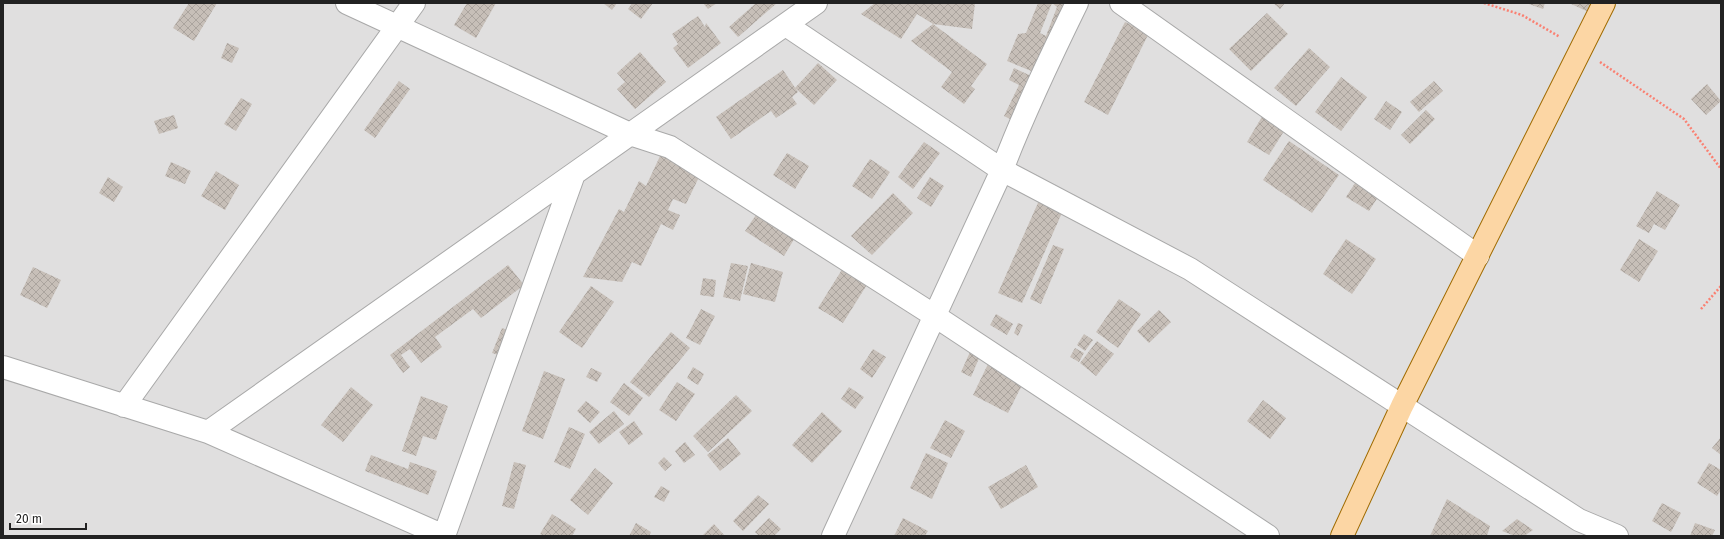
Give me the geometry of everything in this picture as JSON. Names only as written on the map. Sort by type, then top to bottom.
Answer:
[{"type":"main road","points":[[1342,536],[1402,406],[1604,3]]},
{"type":"street","points":[[347,3],[630,134],[670,147],[935,316],[1268,536]]},
{"type":"street","points":[[124,406],[414,3]]},
{"type":"street","points":[[208,432],[816,3]]},
{"type":"street","points":[[833,536],[1002,170],[1041,75],[1077,3]]},
{"type":"street","points":[[1121,3],[1478,256]]},
{"type":"street","points":[[786,25],[1002,170],[1190,270],[1579,520],[1617,536]]},
{"type":"street","points":[[3,367],[208,432],[444,536],[574,174]]},
{"type":"path","points":[[1484,3],[1522,15],[1581,49],[1684,119],[1721,169]]},
{"type":"path","points":[[1701,308],[1721,286]]},
{"type":"shaded area","points":[[3,3],[1721,3],[1721,536],[3,536]]},
{"type":"building","points":[[189,3],[217,3],[194,41],[173,28]]},
{"type":"building","points":[[467,3],[496,3],[476,38],[454,25]]},
{"type":"building","points":[[603,3],[617,3],[612,10]]},
{"type":"building","points":[[632,3],[653,3],[641,19],[628,9]]},
{"type":"building","points":[[703,3],[717,3],[708,9]]},
{"type":"building","points":[[756,3],[777,3],[738,37],[729,27]]},
{"type":"building","points":[[875,3],[975,3],[972,29],[933,24],[917,14],[901,39],[861,14]]},
{"type":"building","points":[[1038,3],[1052,3],[1070,3],[1041,75],[1007,61],[1018,34],[1026,33]],"holes":[[[1052,3],[1057,7],[1046,36],[1040,33]]]},
{"type":"building","points":[[1273,3],[1285,3],[1280,9]]},
{"type":"building","points":[[1526,3],[1545,3],[1543,9]]},
{"type":"building","points":[[1569,3],[1598,3],[1593,14]]},
{"type":"building","points":[[1267,13],[1288,34],[1251,71],[1229,49]]},
{"type":"building","points":[[698,16],[705,27],[706,23],[721,43],[688,68],[673,48],[678,44],[672,34]]},
{"type":"building","points":[[1125,22],[1149,33],[1108,115],[1084,102]]},
{"type":"building","points":[[933,24],[987,64],[971,86],[975,89],[964,104],[941,87],[952,72],[911,41]]},
{"type":"building","points":[[227,43],[239,48],[232,63],[221,58]]},
{"type":"building","points":[[1309,48],[1330,67],[1296,106],[1274,88]]},
{"type":"building","points":[[640,52],[666,82],[635,109],[617,89],[625,82],[617,73]]},
{"type":"building","points":[[818,63],[837,80],[814,105],[795,88]]},
{"type":"building","points":[[1014,68],[1040,80],[1020,124],[1004,116],[1019,85],[1009,80]]},
{"type":"building","points":[[783,70],[798,92],[792,97],[797,104],[776,118],[771,111],[731,139],[716,117]]},
{"type":"building","points":[[1341,77],[1367,97],[1341,131],[1315,112]]},
{"type":"building","points":[[399,81],[410,89],[375,138],[364,130]]},
{"type":"building","points":[[1434,81],[1443,91],[1419,112],[1410,102]]},
{"type":"building","points":[[1707,84],[1721,101],[1706,115],[1691,99]]},
{"type":"building","points":[[241,98],[252,104],[236,131],[224,124]]},
{"type":"building","points":[[1386,101],[1402,112],[1390,130],[1374,119]]},
{"type":"building","points":[[1426,110],[1435,119],[1410,144],[1401,135]]},
{"type":"building","points":[[174,115],[178,128],[159,134],[154,121]]},
{"type":"building","points":[[1263,115],[1286,128],[1269,155],[1247,142]]},
{"type":"building","points":[[1289,141],[1339,175],[1312,213],[1263,180]]},
{"type":"building","points":[[924,142],[940,153],[913,189],[898,177]]},
{"type":"building","points":[[787,153],[809,166],[795,189],[773,175]]},
{"type":"building","points":[[661,154],[701,173],[686,204],[673,199],[668,210],[680,215],[673,230],[661,224],[641,266],[632,262],[622,282],[583,277],[619,209],[624,212],[639,181],[646,186]]},
{"type":"building","points":[[870,159],[890,172],[872,199],[852,186]]},
{"type":"building","points":[[171,162],[191,171],[185,184],[165,176]]},
{"type":"building","points":[[216,171],[239,185],[225,210],[201,196]]},
{"type":"building","points":[[108,177],[123,187],[114,202],[99,193]]},
{"type":"building","points":[[930,177],[944,186],[931,207],[917,198]]},
{"type":"building","points":[[1357,180],[1380,194],[1369,211],[1346,197]]},
{"type":"building","points":[[1657,191],[1680,205],[1665,230],[1654,224],[1649,233],[1636,226]]},
{"type":"building","points":[[893,193],[913,213],[872,255],[851,236]]},
{"type":"building","points":[[1041,196],[1065,206],[1022,303],[998,293]]},
{"type":"building","points":[[758,212],[796,236],[784,256],[745,231]]},
{"type":"building","points":[[1346,239],[1376,259],[1352,294],[1323,274]]},
{"type":"building","points":[[1639,239],[1658,251],[1639,282],[1620,270]]},
{"type":"building","points":[[1053,245],[1064,249],[1041,304],[1030,299]]},
{"type":"building","points":[[731,263],[748,266],[740,301],[723,297]]},
{"type":"building","points":[[751,263],[783,272],[775,302],[743,294]]},
{"type":"building","points":[[508,265],[524,285],[481,318],[473,309],[435,337],[442,347],[421,363],[410,349],[401,355],[410,367],[403,373],[390,355]]},
{"type":"building","points":[[33,267],[61,280],[47,308],[20,295]]},
{"type":"building","points":[[843,268],[868,283],[843,323],[818,308]]},
{"type":"building","points":[[703,278],[716,280],[714,297],[700,295]]},
{"type":"building","points":[[591,286],[614,302],[582,348],[559,332]]},
{"type":"building","points":[[1119,299],[1141,314],[1118,348],[1096,332]]},
{"type":"building","points":[[701,309],[715,316],[700,345],[686,338]]},
{"type":"building","points":[[1159,310],[1171,322],[1149,343],[1137,331]]},
{"type":"building","points":[[996,314],[1013,324],[1007,335],[990,325]]},
{"type":"building","points":[[1018,323],[1023,325],[1018,336],[1014,333]]},
{"type":"building","points":[[502,328],[517,334],[508,358],[492,353]]},
{"type":"building","points":[[671,332],[690,348],[649,397],[630,382]]},
{"type":"building","points":[[1084,334],[1093,340],[1085,351],[1077,345]]},
{"type":"building","points":[[1097,341],[1114,354],[1096,376],[1080,363]]},
{"type":"building","points":[[1075,348],[1084,353],[1079,362],[1070,357]]},
{"type":"building","points":[[873,349],[886,357],[872,378],[860,369]]},
{"type":"building","points":[[970,352],[980,356],[971,377],[961,372]]},
{"type":"building","points":[[988,364],[1024,381],[1008,413],[973,395]]},
{"type":"building","points":[[693,367],[704,374],[698,385],[687,378]]},
{"type":"building","points":[[591,368],[602,373],[597,382],[586,377]]},
{"type":"building","points":[[544,371],[565,379],[543,439],[522,431]]},
{"type":"building","points":[[677,382],[695,394],[676,421],[659,410]]},
{"type":"building","points":[[624,383],[643,398],[629,416],[610,402]]},
{"type":"building","points":[[351,387],[373,405],[343,442],[321,425]]},
{"type":"building","points":[[849,387],[864,397],[855,409],[841,399]]},
{"type":"building","points":[[736,395],[752,411],[708,452],[693,436]]},
{"type":"building","points":[[421,396],[448,406],[436,440],[423,436],[416,456],[402,451]]},
{"type":"building","points":[[1263,400],[1286,418],[1270,439],[1247,421]]},
{"type":"building","points":[[586,401],[600,412],[590,423],[577,411]]},
{"type":"building","points":[[614,411],[624,424],[599,444],[589,432]]},
{"type":"building","points":[[822,412],[842,431],[812,463],[792,445]]},
{"type":"building","points":[[945,420],[965,431],[951,458],[930,448]]},
{"type":"building","points":[[634,421],[643,434],[629,445],[619,432]]},
{"type":"building","points":[[569,427],[585,434],[570,469],[554,462]]},
{"type":"building","points":[[1721,437],[1721,455],[1712,448]]},
{"type":"building","points":[[728,438],[741,454],[720,471],[707,455]]},
{"type":"building","points":[[685,442],[695,455],[684,463],[675,451]]},
{"type":"building","points":[[926,453],[948,463],[932,499],[910,488]]},
{"type":"building","points":[[371,455],[408,469],[410,462],[437,471],[428,495],[365,471]]},
{"type":"building","points":[[664,457],[672,465],[665,471],[658,463]]},
{"type":"building","points":[[514,462],[526,465],[514,509],[502,506]]},
{"type":"building","points":[[1709,463],[1721,470],[1721,490],[1717,496],[1697,483]]},
{"type":"building","points":[[1026,465],[1038,487],[1001,509],[988,487]]},
{"type":"building","points":[[595,468],[613,483],[588,515],[570,500]]},
{"type":"building","points":[[661,486],[670,491],[664,502],[654,497]]},
{"type":"building","points":[[758,495],[769,504],[743,531],[733,521]]},
{"type":"building","points":[[1447,499],[1490,526],[1487,536],[1430,536]]},
{"type":"building","points":[[1662,503],[1681,513],[1671,532],[1652,521]]},
{"type":"building","points":[[552,514],[576,529],[572,536],[543,536],[540,534]]},
{"type":"building","points":[[769,518],[781,529],[774,536],[759,536],[755,532]]},
{"type":"building","points":[[903,518],[928,531],[925,536],[894,536]]},
{"type":"building","points":[[1517,519],[1533,530],[1524,536],[1515,536],[1502,531]]},
{"type":"building","points":[[636,523],[651,532],[649,536],[629,536]]},
{"type":"building","points":[[1695,523],[1715,530],[1712,536],[1690,536]]},
{"type":"building","points":[[714,524],[725,536],[702,536]]}]
